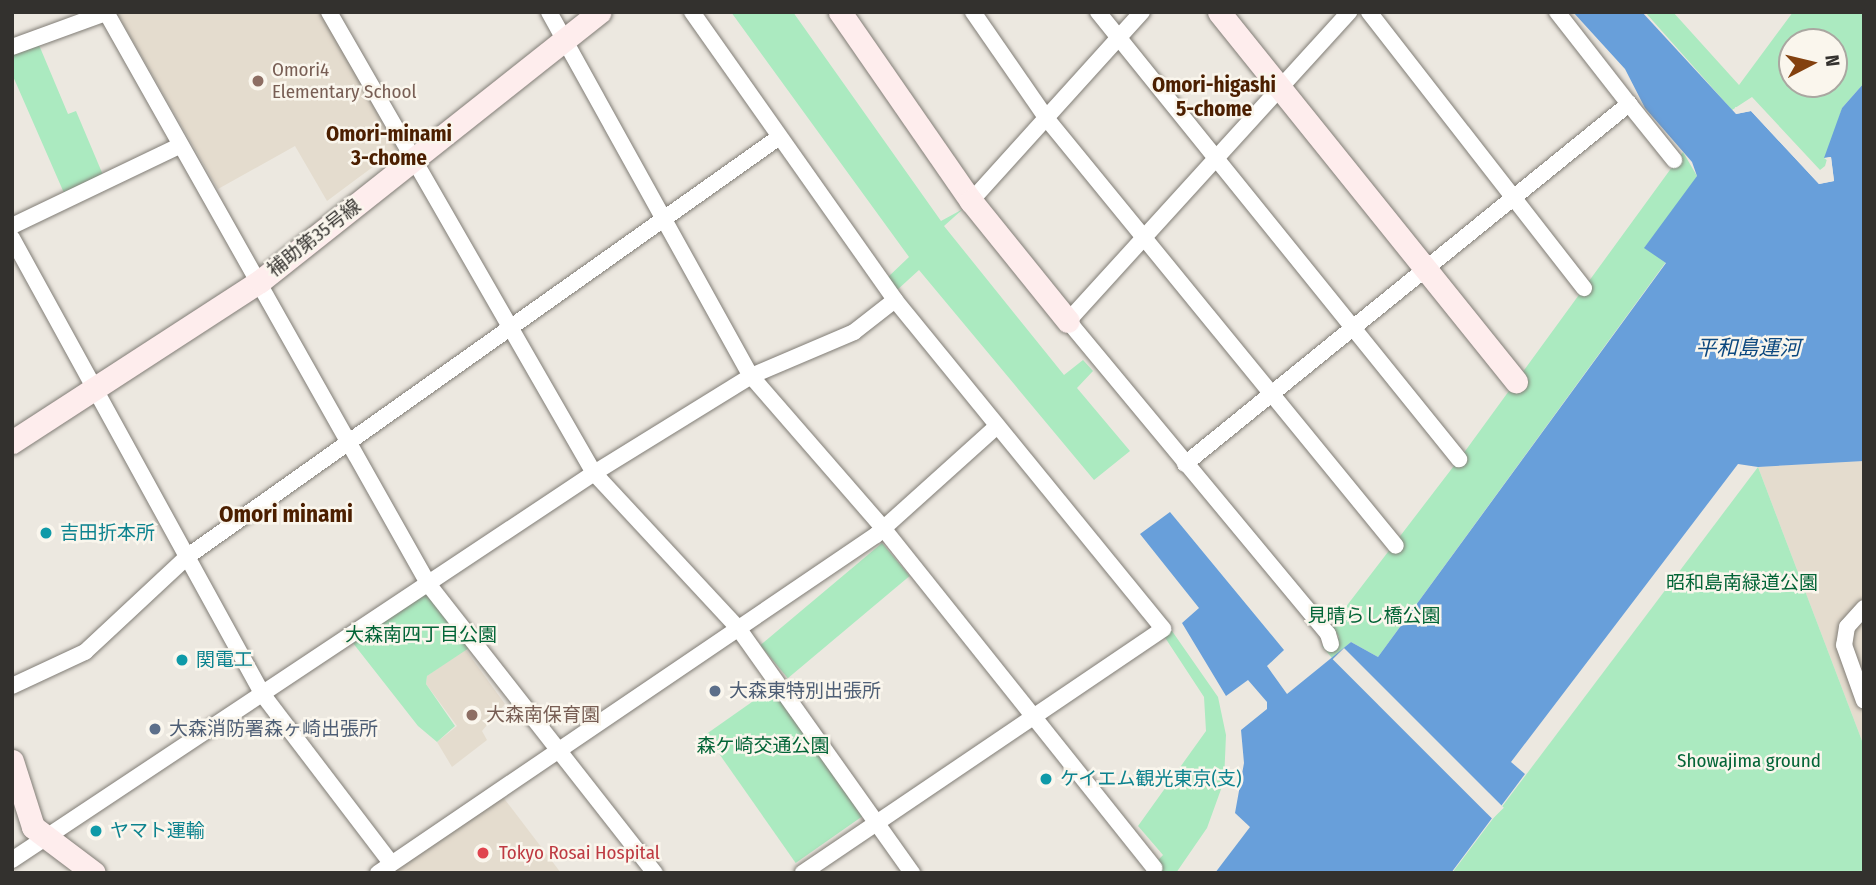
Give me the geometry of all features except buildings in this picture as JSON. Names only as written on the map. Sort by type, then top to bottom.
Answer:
[{"type":"street","points":[[12,47],[106,12],[429,585],[655,873]]},
{"type":"street","points":[[329,12],[594,472],[738,628],[875,825],[912,873]]},
{"type":"street","points":[[549,12],[751,376],[883,528],[1036,716],[1154,868]]},
{"type":"street","name":"補助第35号線","points":[[12,442],[260,281],[599,12]]},
{"type":"street","points":[[692,12],[778,138],[895,300],[1163,629],[803,873]]},
{"type":"street","points":[[840,12],[971,201],[1185,464],[1328,634],[1331,643]]},
{"type":"street","points":[[973,12],[1046,119],[1396,546]]},
{"type":"street","points":[[1098,12],[1117,40],[1459,459]]},
{"type":"street","points":[[971,201],[1142,12]]},
{"type":"street","points":[[1219,12],[1516,382]]},
{"type":"street","points":[[1068,321],[1349,12]]},
{"type":"street","points":[[1370,12],[1584,288]]},
{"type":"street","points":[[1557,12],[1674,160]]},
{"type":"street","points":[[1185,464],[1629,104]]},
{"type":"street","points":[[12,686],[85,652],[188,556],[778,138]]},
{"type":"street","points":[[12,226],[181,145]]},
{"type":"street","points":[[12,238],[97,387],[263,695],[384,868],[883,528],[997,426]]},
{"type":"street","points":[[12,860],[48,839],[429,585],[594,472],[751,376],[854,332],[895,300]]},
{"type":"street","points":[[1864,608],[1847,627],[1844,645],[1864,701]]},
{"type":"street","points":[[12,761],[33,827],[93,873]]},
{"type":"shaded area","name":"Omori4 Elementary School","points":[[126,12],[322,12],[397,149],[327,201],[295,146],[218,189],[118,15]]},
{"type":"shaded area","points":[[1864,461],[1864,746],[1758,467]]},
{"type":"shaded area","name":"大森南保育園","points":[[465,649],[505,704],[482,731],[487,740],[452,767],[437,742],[457,726],[426,684],[427,676]]},
{"type":"shaded area","name":"Tokyo Rosai Hospital","points":[[503,797],[561,873],[392,873]]},
{"type":"green space","points":[[731,12],[793,12],[941,221],[963,209],[944,226],[1064,375],[1083,360],[1093,371],[1077,388],[1130,451],[1094,480],[919,270],[896,291],[887,278],[909,257]]},
{"type":"green space","points":[[1645,12],[1673,12],[1739,85],[1778,32],[1778,98],[1848,98],[1848,28],[1781,28],[1793,12],[1864,12],[1864,83],[1842,108],[1825,166],[1820,170],[1752,97],[1732,110]]},
{"type":"green space","points":[[39,45],[68,114],[76,111],[103,175],[64,193],[12,74],[12,54]]},
{"type":"green space","name":"見晴らし橋公園","points":[[1683,152],[1697,176],[1645,247],[1666,262],[1378,657],[1351,642],[1332,658],[1322,646],[1339,637],[1332,625],[1463,454]]},
{"type":"green space","name":"Showajima ground","points":[[1758,467],[1864,746],[1864,873],[1452,873]]},
{"type":"green space","points":[[882,543],[910,576],[788,678],[760,645]]},
{"type":"green space","name":"大森南四丁目公園","points":[[429,585],[475,644],[427,676],[426,684],[455,726],[437,742],[418,726],[349,638]]},
{"type":"green space","points":[[1172,631],[1218,697],[1226,735],[1224,781],[1207,828],[1176,873],[1146,873],[1163,855],[1138,826],[1206,731],[1204,697],[1164,636]]},
{"type":"green space","name":"森ケ崎交通公園","points":[[772,688],[862,817],[796,863],[706,734]]},
{"type":"water","name":"平和島運河","points":[[1573,12],[1642,12],[1736,114],[1751,111],[1819,184],[1834,181],[1831,157],[1824,158],[1842,108],[1864,83],[1864,461],[1758,467],[1738,464],[1511,762],[1525,774],[1451,873],[1215,873],[1250,827],[1235,813],[1244,763],[1241,730],[1267,709],[1267,702],[1248,680],[1226,696],[1182,623],[1199,608],[1140,534],[1170,512],[1284,650],[1267,666],[1287,694],[1351,642],[1378,657],[1666,263],[1644,248],[1697,176],[1692,162],[1645,108],[1625,69]]},
{"type":"pier","points":[[1735,107],[1753,108],[1820,181],[1831,179],[1828,161],[1824,158],[1831,157],[1834,181],[1819,184],[1751,111],[1736,114]]},
{"type":"pier","points":[[1344,648],[1504,808],[1492,819],[1333,659]]},
{"type":"place","name":"Omori4 Elementary School","points":[[258,81]]},
{"type":"place","name":"吉田折本所","points":[[46,533]]},
{"type":"place","name":"関電工","points":[[182,660]]},
{"type":"place","name":"大森東特別出張所","points":[[715,691]]},
{"type":"place","name":"大森南保育園","points":[[472,715]]},
{"type":"place","name":"大森消防署森ヶ崎出張所","points":[[155,729]]},
{"type":"place","name":"ケイエム観光東京(支)","points":[[1046,779]]},
{"type":"place","name":"ヤマト運輸","points":[[96,831]]},
{"type":"place","name":"Tokyo Rosai Hospital","points":[[483,853]]},
{"type":"district","name":"Omori-higashi 5-chome","points":[[1214,97]]},
{"type":"district","name":"Omori-minami 3-chome","points":[[389,146]]},
{"type":"district","name":"Omori minami","points":[[286,514]]},
{"type":"park label","name":"昭和島南緑道公園","points":[[1742,583]]}]
